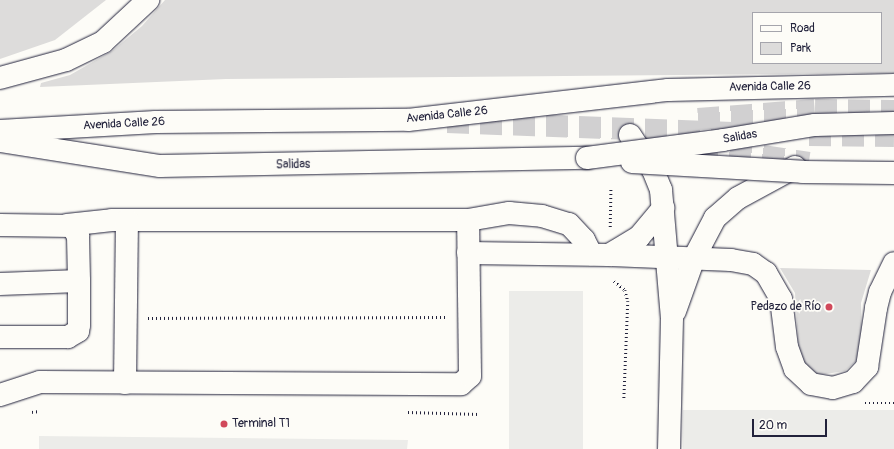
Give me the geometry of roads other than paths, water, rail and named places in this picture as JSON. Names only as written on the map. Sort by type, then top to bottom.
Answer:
[{"type":"main road","points":[[0,78],[66,60],[103,42],[139,11],[148,0]]},
{"type":"main road","name":"Avenida Calle 26","points":[[0,131],[156,122],[408,120],[668,90],[894,85]]},
{"type":"main road","name":"Salidas","points":[[587,158],[723,140],[815,124],[894,123]]},
{"type":"main road","points":[[630,135],[653,170],[661,190],[672,318],[669,449]]},
{"type":"main road","name":"Salidas","points":[[0,141],[160,166],[333,164],[587,158],[803,172],[894,173]]},
{"type":"main road","points":[[672,318],[694,258],[704,236],[724,208],[801,163]]},
{"type":"main road","points":[[600,254],[639,237],[663,208]]},
{"type":"main road","points":[[0,225],[67,225],[127,220],[468,220],[509,213],[556,219],[569,224],[600,254]]},
{"type":"main road","points":[[126,383],[127,220]]},
{"type":"main road","points":[[0,395],[40,382],[461,384],[470,376],[468,220]]},
{"type":"main road","points":[[0,337],[74,335],[79,325],[78,236],[72,226],[67,225]]},
{"type":"main road","points":[[468,253],[600,254],[694,258],[748,263],[766,273],[781,299],[787,347],[795,369],[811,384],[833,388],[852,382],[867,367],[876,308],[880,292],[894,263]]},
{"type":"main road","points":[[0,284],[78,281]]},
{"type":"tunnel","points":[[698,119],[815,110],[894,111]]},
{"type":"tunnel","points":[[447,122],[733,133]]},
{"type":"tunnel","points":[[809,135],[894,136]]},
{"type":"tunnel","points":[[697,146],[809,163]]},
{"type":"place","name":"Pedazo de Río","points":[[829,307]]},
{"type":"place","name":"Terminal T1","points":[[224,424]]}]
